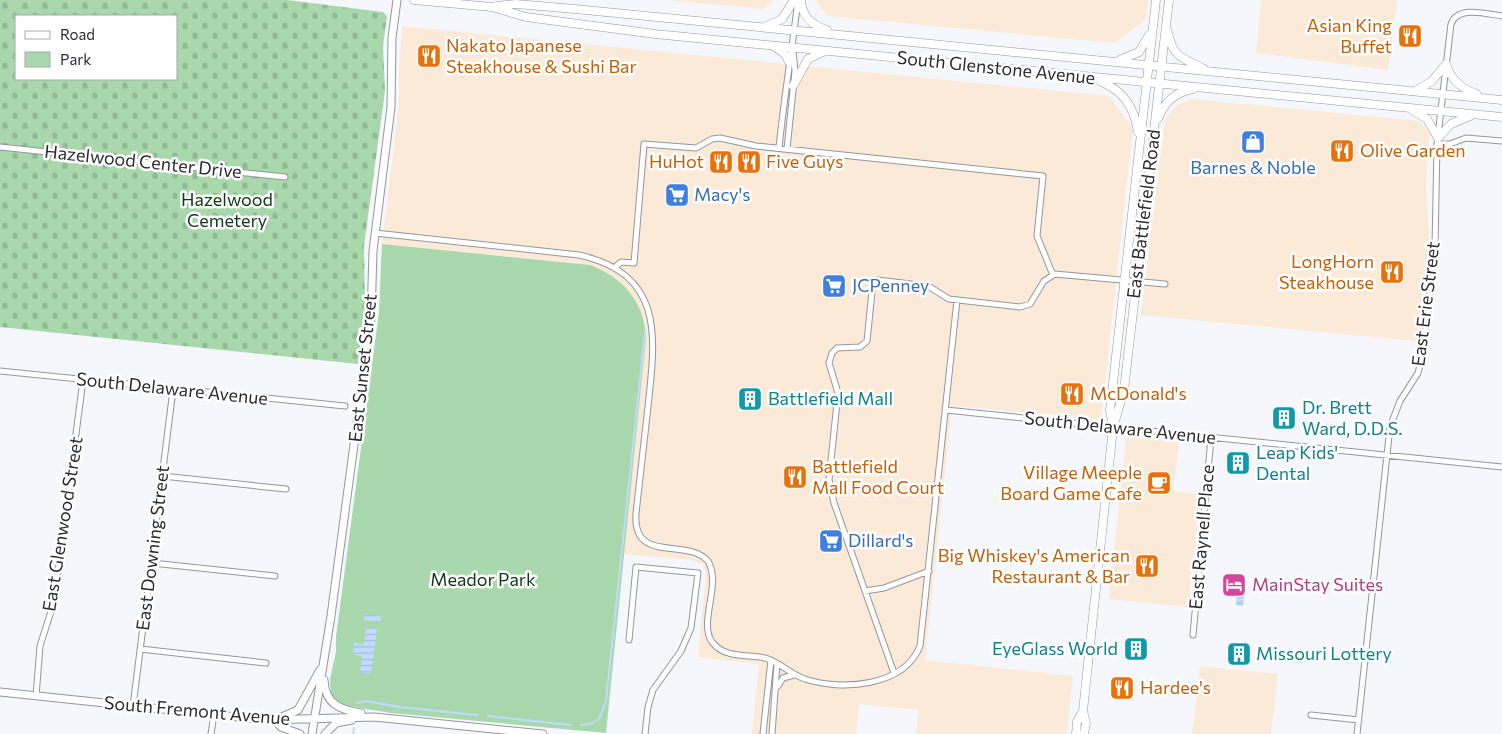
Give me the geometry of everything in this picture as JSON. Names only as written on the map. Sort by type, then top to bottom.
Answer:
[{"type":"main road","name":"East Sunset Street","points":[[312,734],[371,318],[374,233],[391,107],[392,38],[397,0]]},
{"type":"main road","name":"South Glenstone Avenue","points":[[414,0],[492,7],[526,17],[655,34],[1502,117]]},
{"type":"main road","points":[[762,27],[778,22],[790,10],[794,0]]},
{"type":"main road","points":[[800,0],[804,14],[814,25],[846,36]]},
{"type":"main road","name":"East Battlefield Road","points":[[1113,428],[1110,410],[1156,0]]},
{"type":"main road","name":"East Battlefield Road","points":[[1084,734],[1086,723],[1083,711],[1113,428],[1124,390],[1135,281],[1169,0]]},
{"type":"main road","name":"South Glenstone Avenue","points":[[492,7],[516,4],[1502,100]]},
{"type":"main road","points":[[1166,24],[1170,41],[1177,55],[1208,71]]},
{"type":"main road","points":[[1115,62],[1139,52],[1153,26]]},
{"type":"main road","points":[[774,46],[784,54],[789,62]]},
{"type":"main road","points":[[793,86],[808,59],[827,51]]},
{"type":"main road","points":[[1413,91],[1427,86],[1446,64],[1451,76],[1460,86],[1471,92],[1493,99]]},
{"type":"main road","points":[[1091,77],[1114,88],[1126,97],[1135,115],[1139,143]]},
{"type":"main road","points":[[1154,127],[1162,110],[1171,98],[1186,90],[1202,88]]},
{"type":"main road","points":[[1408,108],[1427,119],[1438,141],[1451,124],[1476,114]]},
{"type":"main road","points":[[323,665],[324,690],[328,699],[345,710],[370,717]]},
{"type":"main road","points":[[300,734],[282,727],[275,720],[298,710],[323,665]]},
{"type":"main road","name":"South Fremont Avenue","points":[[0,692],[275,720],[370,717],[481,731],[543,734]]},
{"type":"main road","name":"East Battlefield Road","points":[[1076,734],[1077,722],[1083,711]]},
{"type":"main road","points":[[326,734],[336,724],[370,717]]},
{"type":"street","points":[[779,148],[789,62],[800,0]]},
{"type":"street","name":"East Erie Street","points":[[1358,734],[1387,455],[1394,414],[1418,373],[1423,353],[1434,247],[1438,141],[1451,24],[1454,18],[1468,12],[1502,16]]},
{"type":"street","points":[[787,149],[795,61],[793,48]]},
{"type":"street","points":[[614,268],[621,262],[634,263],[644,144],[696,148],[709,140],[718,138],[787,149],[1043,176],[1037,236],[1054,275]]},
{"type":"street","points":[[1438,141],[1450,144],[1466,138],[1502,141]]},
{"type":"street","name":"Hazelwood Center Drive","points":[[0,147],[285,177]]},
{"type":"street","points":[[374,233],[569,254],[596,260],[614,268],[630,282],[643,298],[651,318],[654,333],[636,519],[638,530],[643,540],[651,545],[694,552],[708,561],[713,580],[708,633],[714,644],[729,654],[771,660],[794,675],[817,682],[844,686],[867,683],[894,673],[913,658],[920,646],[957,300]]},
{"type":"street","points":[[894,673],[829,485],[838,393],[830,368],[830,357],[837,348],[860,347],[867,341],[872,287],[875,281],[928,286],[942,296],[957,300],[1027,306],[1033,301],[1044,281],[1054,275],[1165,284]]},
{"type":"street","name":"South Delaware Avenue","points":[[0,370],[173,390],[345,406]]},
{"type":"street","name":"East Glenwood Street","points":[[36,696],[40,646],[54,602],[83,380]]},
{"type":"street","name":"East Downing Street","points":[[132,706],[173,390]]},
{"type":"street","name":"South Delaware Avenue","points":[[946,410],[1502,467]]},
{"type":"street","name":"East Raynell Place","points":[[1193,635],[1211,438]]},
{"type":"street","points":[[162,476],[286,489]]},
{"type":"street","points":[[152,562],[276,576]]},
{"type":"street","points":[[629,640],[636,567],[698,573],[691,628],[681,650],[653,690],[648,707],[645,734]]},
{"type":"street","points":[[865,591],[884,588],[929,571]]},
{"type":"street","points":[[140,649],[266,663]]},
{"type":"street","points":[[763,734],[771,660]]},
{"type":"street","points":[[772,734],[777,664]]},
{"type":"street","points":[[776,691],[782,678],[794,675]]},
{"type":"street","points":[[211,734],[214,714]]},
{"type":"street","points":[[1311,715],[1359,720]]},
{"type":"shaded area","points":[[667,0],[774,0],[763,9]]},
{"type":"shaded area","points":[[815,0],[1148,0],[1145,20],[1115,43],[828,16]]},
{"type":"shaded area","points":[[1261,0],[1397,0],[1388,70],[1256,53]]},
{"type":"shaded area","name":"Battlefield Mall","points":[[402,26],[1109,96],[1133,128],[1101,419],[952,406],[925,660],[1073,676],[1067,734],[916,734],[919,710],[859,704],[856,734],[752,734],[759,664],[698,657],[706,574],[703,564],[690,560],[624,554],[646,338],[645,322],[633,296],[613,276],[598,268],[582,264],[382,244],[399,104]]},
{"type":"shaded area","points":[[1192,99],[1419,121],[1429,133],[1426,186],[1429,235],[1416,341],[1141,315],[1165,119],[1177,105]]},
{"type":"shaded area","points":[[1130,436],[1179,442],[1173,491],[1201,494],[1188,607],[1109,599],[1126,439]]},
{"type":"shaded area","points":[[1200,666],[1278,674],[1271,734],[1192,734]]},
{"type":"green space","name":"Hazelwood Cemetery","points":[[0,0],[287,0],[383,12],[387,16],[383,46],[385,91],[364,246],[365,306],[358,364],[0,327]]},
{"type":"green space","name":"Meador Park","points":[[382,244],[590,265],[602,270],[622,284],[637,303],[645,325],[646,338],[606,733],[391,713],[342,705],[331,694],[330,679],[336,652],[336,637],[379,312]]},
{"type":"water","points":[[1241,587],[1245,587],[1243,606],[1236,605],[1237,591],[1241,591]]},
{"type":"water","points":[[364,614],[381,616],[381,622],[364,620]]},
{"type":"water","points":[[366,628],[377,629],[371,674],[360,673],[362,656],[353,654],[354,643],[364,644]]},
{"type":"waterway","points":[[581,725],[590,724],[599,719],[606,701],[645,332]]},
{"type":"waterway","points":[[357,703],[366,701],[399,707],[477,715]]},
{"type":"waterway","points":[[488,716],[571,725]]},
{"type":"waterway","points":[[353,734],[354,728]]},
{"type":"place","name":"Asian King Buffet","points":[[1410,36]]},
{"type":"place","name":"Nakato Japanese Steakhouse & Sushi Bar","points":[[429,56]]},
{"type":"place","name":"Barnes & Noble","points":[[1253,142]]},
{"type":"place","name":"Olive Garden","points":[[1342,151]]},
{"type":"place","name":"HuHot","points":[[721,162]]},
{"type":"place","name":"Five Guys","points":[[749,162]]},
{"type":"place","name":"Macy's","points":[[677,195]]},
{"type":"place","name":"LongHorn Steakhouse","points":[[1392,272]]},
{"type":"place","name":"JCPenney","points":[[834,286]]},
{"type":"place","name":"McDonald's","points":[[1072,394]]},
{"type":"place","name":"Battlefield Mall","points":[[750,399]]},
{"type":"place","name":"Dr. Brett Ward, D.D.S.","points":[[1284,418]]},
{"type":"place","name":"Leap Kids' Dental","points":[[1238,463]]},
{"type":"place","name":"Battlefield Mall Food Court","points":[[795,477]]},
{"type":"place","name":"Village Meeple Board Game Cafe","points":[[1159,483]]},
{"type":"place","name":"Dillard's","points":[[831,541]]},
{"type":"place","name":"Big Whiskey's American Restaurant & Bar","points":[[1147,566]]},
{"type":"place","name":"MainStay Suites","points":[[1234,585]]},
{"type":"place","name":"EyeGlass World","points":[[1136,649]]},
{"type":"place","name":"Missouri Lottery","points":[[1239,654]]},
{"type":"place","name":"Hardee's","points":[[1122,688]]}]
